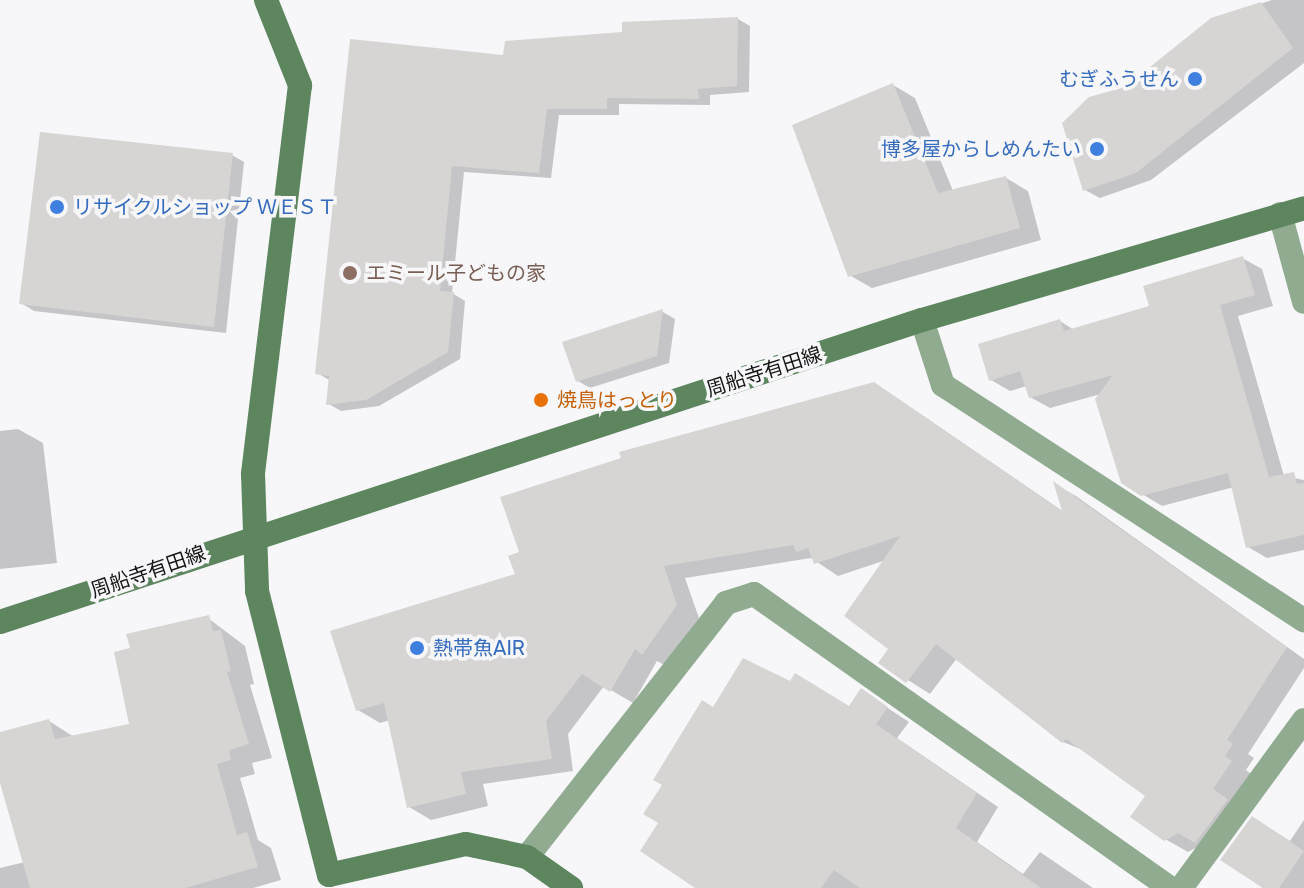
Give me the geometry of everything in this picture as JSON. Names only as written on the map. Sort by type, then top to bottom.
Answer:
[{"type":"main road","points":[[266,0],[300,85],[253,474],[257,591],[331,882],[466,844],[527,857],[571,888]]},
{"type":"main road","name":"周船寺有田線","points":[[0,622],[922,320],[1292,211]]},
{"type":"street","points":[[1292,211],[1304,302]]},
{"type":"street","points":[[922,320],[943,385],[1304,620]]},
{"type":"street","points":[[527,857],[726,603],[754,594],[1170,888]]},
{"type":"street","points":[[1181,888],[1304,720]]},
{"type":"building","points":[[1261,2],[1293,48],[1136,173],[1083,191],[1062,123],[1089,97],[1125,87],[1211,18]]},
{"type":"building","points":[[738,17],[737,86],[698,89],[699,99],[607,98],[607,109],[547,109],[539,173],[452,166],[440,291],[454,292],[448,352],[366,400],[326,405],[329,376],[315,374],[350,39],[503,55],[505,41],[622,32],[622,22]]},
{"type":"building","points":[[893,83],[938,193],[1006,176],[1020,228],[848,277],[792,125]]},
{"type":"building","points":[[40,132],[233,153],[214,327],[19,304]]},
{"type":"building","points":[[1243,256],[1255,295],[1220,305],[1269,477],[1294,472],[1297,484],[1304,483],[1304,535],[1246,548],[1228,473],[1141,496],[1121,483],[1095,399],[1113,375],[1029,398],[1020,371],[989,381],[978,344],[1060,319],[1064,331],[1149,306],[1143,286]]},
{"type":"building","points":[[663,309],[657,356],[576,382],[562,342]]},
{"type":"building","points":[[874,382],[1062,511],[1053,481],[1287,647],[1227,740],[1233,744],[1225,756],[1232,761],[1213,789],[1228,799],[1195,843],[1178,833],[1164,841],[1130,817],[1145,796],[1066,739],[1062,743],[936,644],[906,683],[878,663],[888,649],[844,616],[900,536],[814,564],[808,548],[796,552],[793,545],[664,566],[677,605],[642,655],[635,649],[610,692],[582,674],[546,721],[552,759],[461,772],[466,794],[407,808],[384,703],[356,711],[330,631],[515,574],[508,556],[519,552],[500,497],[621,458],[619,452]]},
{"type":"building","points":[[209,615],[213,631],[221,630],[231,671],[227,672],[249,744],[229,750],[231,760],[217,764],[237,835],[247,832],[258,867],[185,888],[30,888],[0,783],[0,732],[49,719],[55,739],[129,724],[114,652],[130,648],[126,634]]},
{"type":"building","points":[[743,658],[790,681],[795,673],[849,706],[861,688],[888,707],[876,724],[977,793],[956,828],[1041,888],[860,888],[834,870],[821,888],[695,888],[640,851],[658,823],[643,814],[662,785],[653,780],[702,700],[713,707]]},
{"type":"building","points":[[1252,816],[1304,851],[1279,888],[1263,888],[1220,860]]},
{"type":"place","name":"むぎふうせん","points":[[1195,79]]},
{"type":"place","name":"博多屋からしめんたい","points":[[1097,149]]},
{"type":"place","name":"リサイクルショップ ＷＥＳＴ","points":[[57,207]]},
{"type":"place","name":"エミール子どもの家","points":[[350,273]]},
{"type":"place","name":"焼鳥はっとり","points":[[541,400]]},
{"type":"place","name":"熱帯魚AIR","points":[[417,648]]}]
